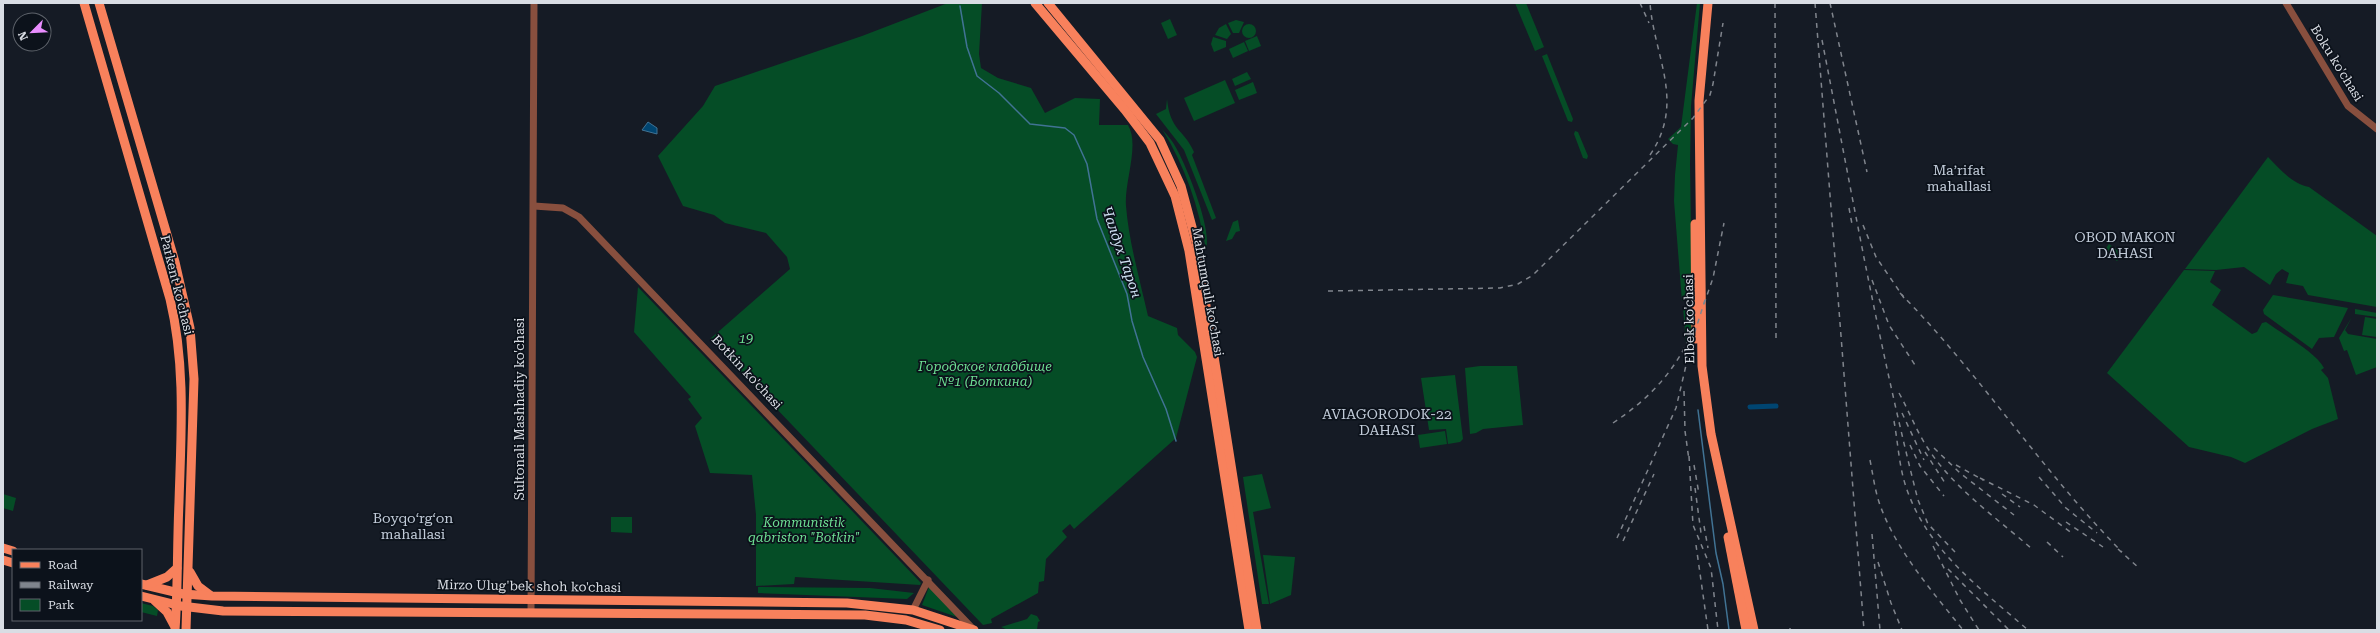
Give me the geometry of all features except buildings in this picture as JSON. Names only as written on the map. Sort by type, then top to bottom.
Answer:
[{"type":"main road","name":"Parkent ko'chasi","points":[[84,3],[170,299],[176,326],[182,383],[177,568],[186,629]]},
{"type":"main road","name":"Parkent ko'chasi","points":[[100,3],[175,262],[190,328],[194,379],[189,569],[175,628]]},
{"type":"main road","name":"Mahtumquli ko'chasi","points":[[1035,3],[1140,128],[1161,164],[1175,196],[1191,261],[1253,628]]},
{"type":"main road","name":"Mahtumquli ko'chasi","points":[[1048,3],[1152,130],[1168,155],[1181,186],[1196,242],[1253,628]]},
{"type":"main road","name":"Elbek ko'chasi","points":[[1702,3],[1694,118],[1697,367],[1706,434],[1746,630]]},
{"type":"main road","name":"Elbek ko'chasi","points":[[1708,3],[1699,101],[1703,372],[1705,401],[1717,466],[1754,630]]},
{"type":"main road","points":[[143,584],[162,580],[177,568]]},
{"type":"main road","points":[[189,569],[198,586],[212,596]]},
{"type":"main road","name":"Mirzo Ulug'bek shoh ko'chasi","points":[[143,584],[211,610],[865,616],[915,622]]},
{"type":"main road","name":"Mirzo Ulug'bek shoh ko'chasi","points":[[142,596],[152,599],[182,600],[212,596],[847,603],[916,611]]},
{"type":"main road","points":[[389,598],[389,611]]},
{"type":"main road","points":[[152,599],[167,612],[175,628]]},
{"type":"main road","points":[[750,602],[750,615]]},
{"type":"main road","points":[[186,629],[195,616],[211,610]]},
{"type":"main road","points":[[916,611],[915,622],[940,630]]},
{"type":"main road","name":"Botkin ko'chasi","points":[[916,611],[974,630]]},
{"type":"street","name":"Sultonali Mashhadiy ko'chasi","points":[[531,613],[531,377],[535,3]]},
{"type":"street","name":"Boku ko'chasi","points":[[2286,3],[2348,106],[2377,129]]},
{"type":"street","name":"Botkin ko'chasi","points":[[534,206],[563,208],[579,217],[928,580],[974,630]]},
{"type":"street","points":[[916,611],[928,580]]},
{"type":"green space","name":"Городское кладбище №1 (Боткина)","points":[[948,3],[982,3],[979,54],[981,68],[998,78],[1031,88],[1045,113],[1075,98],[1100,99],[1099,125],[1128,125],[1131,133],[1132,153],[1126,196],[1127,220],[1148,316],[1177,328],[1178,335],[1195,352],[1197,357],[1176,438],[1074,529],[1070,524],[1062,531],[1067,537],[1046,559],[1044,581],[1039,582],[1038,593],[991,619],[992,623],[983,625],[710,339],[790,269],[787,257],[766,233],[725,223],[714,215],[683,206],[658,156],[703,106],[715,86],[862,36]]},
{"type":"green space","points":[[1515,3],[1526,3],[1544,47],[1535,51]]},
{"type":"green space","points":[[1697,3],[1700,3],[1691,106],[1690,164],[1692,297],[1682,301],[1674,201],[1678,145],[1673,144],[1668,139],[1681,127]]},
{"type":"green space","points":[[1170,19],[1177,35],[1168,39],[1161,23]]},
{"type":"green space","points":[[1236,20],[1244,22],[1239,33],[1233,33],[1228,23]]},
{"type":"green space","points":[[1226,24],[1231,34],[1227,39],[1215,35],[1219,28]]},
{"type":"green space","points":[[1249,24],[1254,26],[1256,31],[1254,36],[1249,38],[1244,36],[1242,31],[1244,26]]},
{"type":"green space","points":[[1257,36],[1261,46],[1249,51],[1245,41]]},
{"type":"green space","points":[[1213,37],[1226,41],[1226,47],[1214,52],[1211,44]]},
{"type":"green space","points":[[1244,42],[1248,51],[1233,58],[1229,49]]},
{"type":"green space","points":[[1547,54],[1573,119],[1572,122],[1568,121],[1542,56]]},
{"type":"green space","points":[[1247,72],[1251,79],[1235,86],[1232,79]]},
{"type":"green space","points":[[1225,80],[1235,103],[1194,121],[1184,98]]},
{"type":"green space","points":[[1253,82],[1257,93],[1239,100],[1235,90]]},
{"type":"green space","points":[[1167,99],[1171,118],[1174,124],[1190,144],[1194,152],[1192,155],[1216,218],[1212,220],[1184,150],[1156,114],[1166,109]]},
{"type":"green space","points":[[1162,129],[1180,155],[1197,198],[1206,228],[1206,250],[1190,187],[1178,157]]},
{"type":"green space","points":[[1575,131],[1578,132],[1588,156],[1587,159],[1583,158],[1574,134]]},
{"type":"green space","points":[[2268,157],[2291,179],[2297,183],[2309,187],[2377,236],[2377,307],[2308,295],[2303,286],[2286,283],[2289,273],[2282,269],[2276,274],[2270,285],[2244,267],[2216,270],[2185,269]]},
{"type":"green space","points":[[1238,220],[1240,231],[1236,232],[1232,239],[1226,241],[1233,222]]},
{"type":"green space","points":[[2109,244],[2123,254],[2117,261],[2104,251]]},
{"type":"green space","points":[[2184,270],[2215,271],[2210,282],[2221,290],[2212,305],[2252,334],[2257,332],[2262,323],[2266,322],[2298,343],[2313,355],[2324,368],[2321,370],[2328,378],[2338,419],[2312,429],[2245,463],[2231,457],[2189,447],[2107,373]]},
{"type":"green space","name":"Kommunistik qabriston \"Botkin\"","points":[[638,287],[921,583],[920,585],[795,577],[794,584],[756,586],[756,515],[752,475],[710,473],[695,426],[702,418],[688,399],[691,397],[634,332]]},
{"type":"green space","points":[[2273,295],[2348,308],[2334,337],[2319,338],[2312,349],[2264,314],[2263,310]]},
{"type":"green space","points":[[1683,307],[1692,311],[1692,328],[1686,343]]},
{"type":"green space","points":[[2355,309],[2377,313],[2377,317],[2355,314]]},
{"type":"green space","points":[[2352,317],[2345,330],[2348,334],[2377,339],[2377,367],[2356,375],[2347,350],[2344,351],[2339,338]]},
{"type":"green space","points":[[2365,317],[2377,319],[2377,337],[2362,335]]},
{"type":"green space","points":[[1480,366],[1517,366],[1523,425],[1483,429],[1476,433],[1470,434],[1465,368]]},
{"type":"green space","points":[[1455,375],[1463,439],[1460,442],[1448,444],[1446,429],[1429,430],[1421,378]]},
{"type":"green space","points":[[1445,431],[1447,444],[1420,448],[1418,435]]},
{"type":"green space","points":[[1262,474],[1271,508],[1253,512],[1269,604],[1262,604],[1243,477]]},
{"type":"green space","points":[[3,494],[16,498],[13,511],[3,508]]},
{"type":"green space","points":[[611,517],[632,517],[632,533],[611,532]]},
{"type":"green space","points":[[1263,555],[1295,557],[1291,595],[1270,604]]},
{"type":"green space","points":[[758,587],[870,588],[914,593],[907,599],[758,593]]},
{"type":"green space","points":[[929,587],[957,617],[922,605]]},
{"type":"green space","points":[[142,603],[153,606],[158,610],[157,616],[142,612]]},
{"type":"green space","points":[[1031,614],[1037,616],[1040,621],[1038,622],[1037,630],[1008,630],[1001,627],[1027,619]]},
{"type":"water","points":[[648,122],[657,128],[657,134],[642,130]]},
{"type":"waterway","name":"Чалдух Тарон","points":[[960,6],[967,47],[977,76],[999,93],[1030,124],[1065,128],[1074,135],[1087,164],[1097,219],[1127,294],[1132,321],[1143,357],[1166,409],[1176,441]]},
{"type":"waterway","points":[[1750,407],[1776,406]]},
{"type":"waterway","points":[[1698,410],[1716,553],[1723,584],[1729,630]]},
{"type":"railway","points":[[1640,3],[1649,23]]},
{"type":"railway","points":[[1650,3],[1665,79],[1667,98],[1666,116],[1660,135],[1650,155]]},
{"type":"railway","points":[[1775,3],[1776,340]]},
{"type":"railway","points":[[1815,3],[1864,630]]},
{"type":"railway","points":[[1830,3],[1867,172]]},
{"type":"railway","points":[[1328,291],[1500,288],[1518,284],[1533,275],[1693,118],[1710,95],[1723,23]]},
{"type":"railway","points":[[1822,40],[1878,328],[1918,500],[1928,524],[1955,552]]},
{"type":"railway","points":[[1849,208],[1852,224]]},
{"type":"railway","points":[[1704,304],[1713,278],[1724,223]]},
{"type":"railway","points":[[1863,225],[1876,257],[1904,298]]},
{"type":"railway","points":[[1872,280],[1889,325],[1915,365]]},
{"type":"railway","points":[[1900,293],[1957,356],[2065,489],[2122,552]]},
{"type":"railway","points":[[1617,538],[1676,408],[1691,344],[1705,300]]},
{"type":"railway","points":[[1613,423],[1637,405],[1657,386],[1666,376],[1689,339]]},
{"type":"railway","points":[[1684,391],[1685,431],[1689,460]]},
{"type":"railway","points":[[1899,393],[1923,441],[1949,476],[1976,502],[2032,549]]},
{"type":"railway","points":[[1902,413],[1924,460]]},
{"type":"railway","points":[[1894,421],[1900,463],[1906,487],[1915,510],[1927,530],[1941,549],[1974,583],[2028,630]]},
{"type":"railway","points":[[1910,445],[1920,466],[1944,496]]},
{"type":"railway","points":[[1934,448],[1960,473],[2014,515]]},
{"type":"railway","points":[[1925,452],[1945,483]]},
{"type":"railway","points":[[1689,456],[1693,525],[1711,568],[1718,630]]},
{"type":"railway","points":[[1870,460],[1875,489],[1880,505],[1896,539],[1928,586],[1963,630]]},
{"type":"railway","points":[[1694,465],[1699,494]]},
{"type":"railway","points":[[1956,465],[1983,480]]},
{"type":"railway","points":[[1623,541],[1654,474]]},
{"type":"railway","points":[[2039,477],[2066,508],[2097,533]]},
{"type":"railway","points":[[1980,478],[2034,505],[2073,534]]},
{"type":"railway","points":[[1695,488],[1701,533]]},
{"type":"railway","points":[[2002,494],[2020,507]]},
{"type":"railway","points":[[2066,522],[2103,547]]},
{"type":"railway","points":[[1704,526],[1708,548]]},
{"type":"railway","points":[[1872,534],[1880,630]]},
{"type":"railway","points":[[2047,542],[2063,557]]},
{"type":"railway","points":[[1696,545],[1708,630]]},
{"type":"railway","points":[[1933,546],[1960,600],[1979,630]]},
{"type":"railway","points":[[2118,549],[2140,569]]},
{"type":"railway","points":[[1878,562],[1891,603],[1902,630]]},
{"type":"railway","points":[[1948,569],[2009,630]]},
{"type":"district","name":"Maʼrifat mahallasi","points":[[1959,178]]},
{"type":"district","name":"OBOD MAKON DAHASI","points":[[2125,246]]},
{"type":"district","name":"AVIAGORODOK-22 DAHASI","points":[[1387,422]]},
{"type":"district","name":"Boyqoʻrgʻon mahallasi","points":[[413,526]]},
{"type":"park label","name":"19","points":[[746,338]]}]
